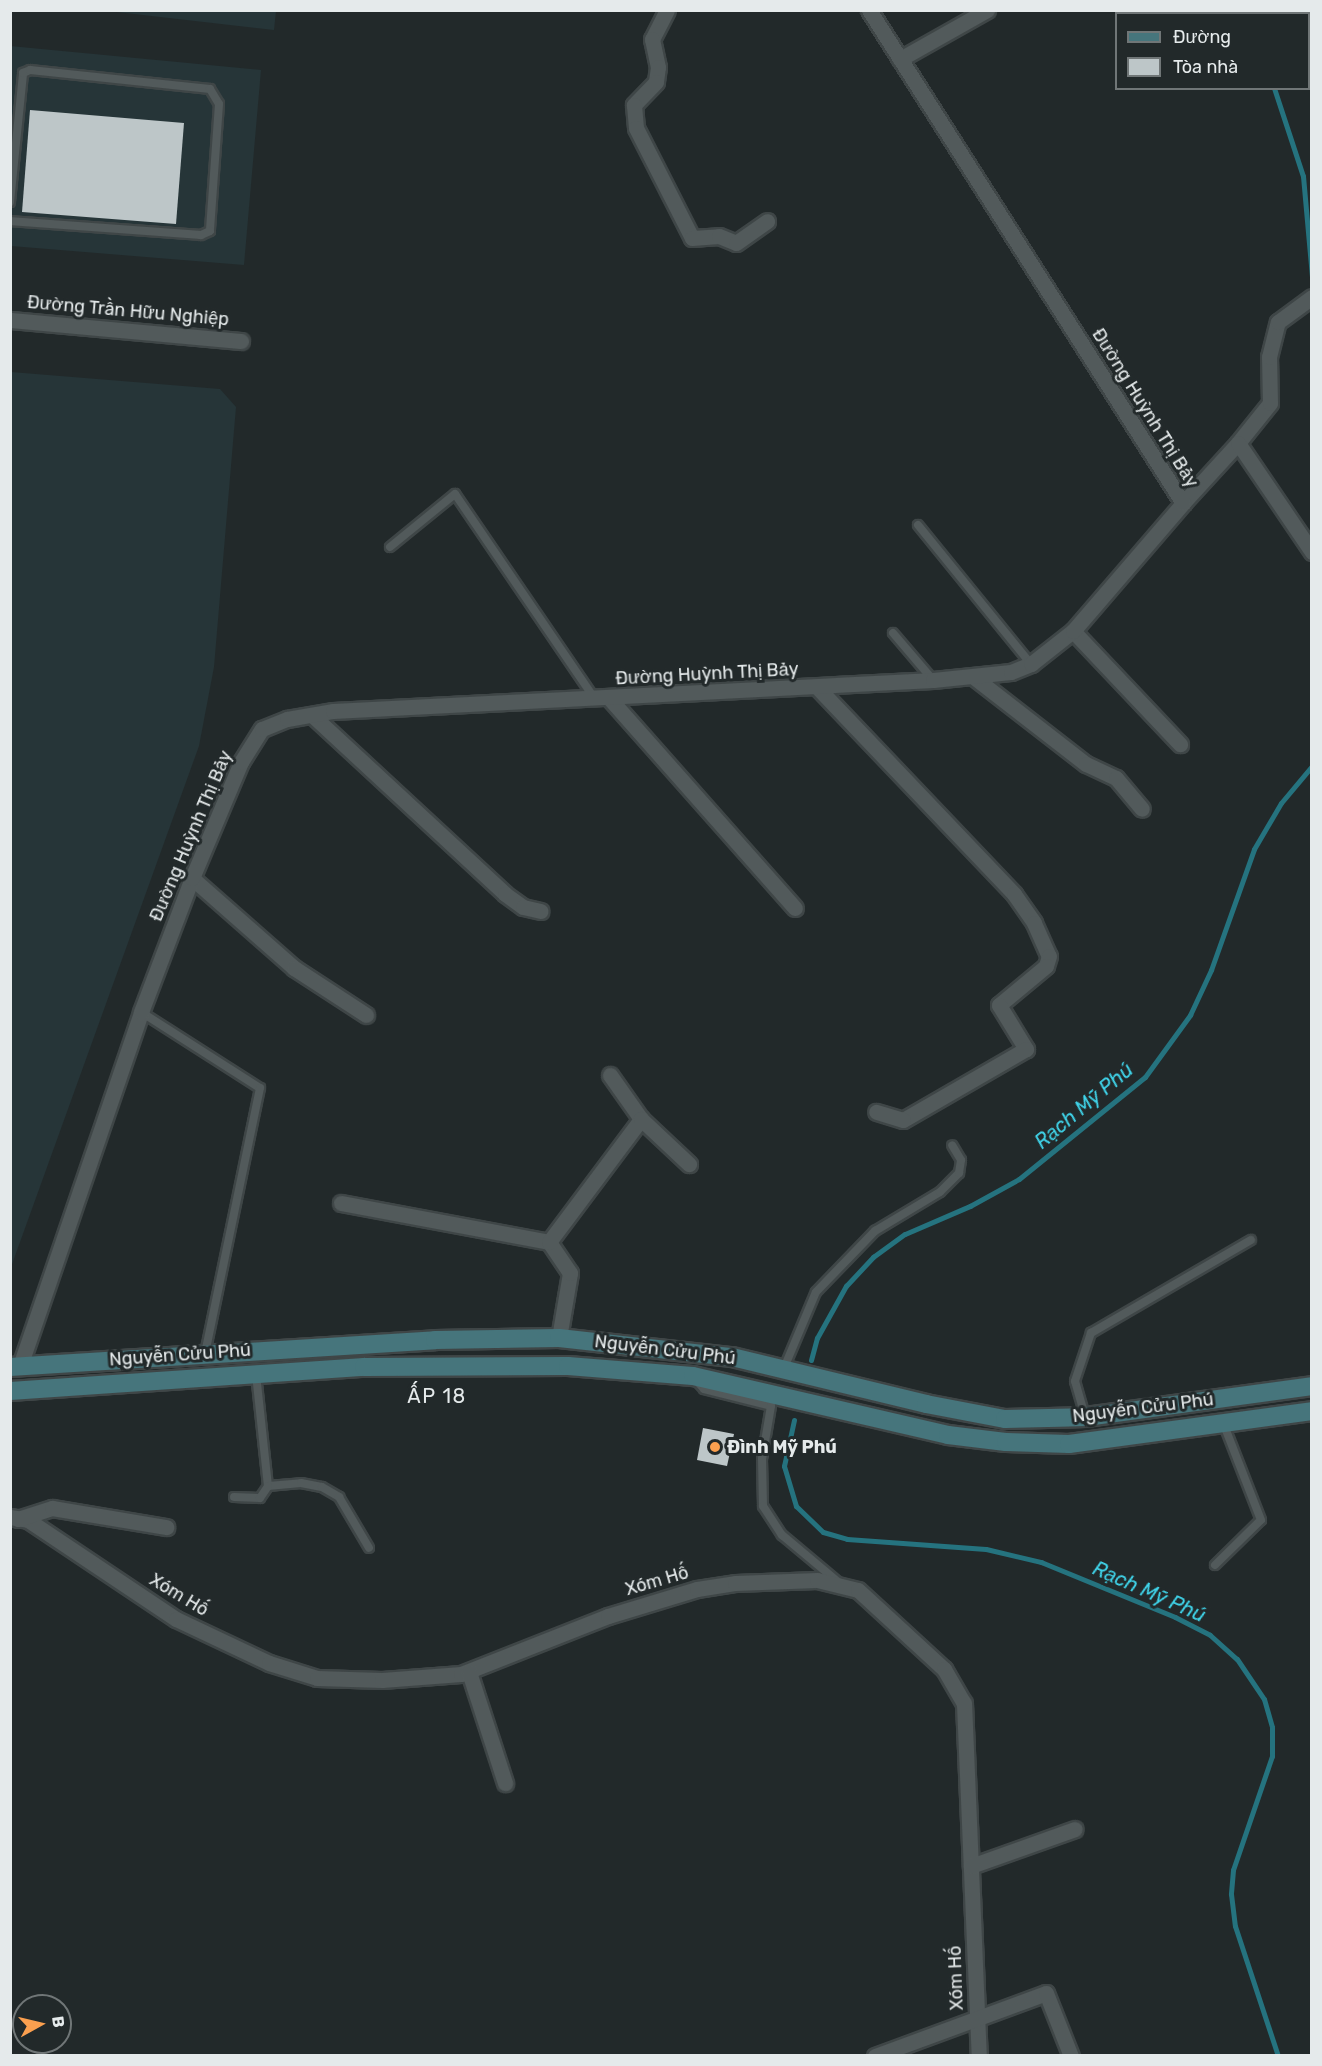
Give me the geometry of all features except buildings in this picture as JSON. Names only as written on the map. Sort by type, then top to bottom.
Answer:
[{"type":"main road","name":"Nguyễn Cửu Phú","points":[[14,1370],[205,1353],[435,1340],[559,1338],[732,1357],[926,1404],[1005,1419],[1086,1417],[1311,1386]]},
{"type":"main road","name":"Nguyễn Cửu Phú","points":[[10,1391],[256,1372],[492,1364],[692,1376],[948,1435],[1006,1443],[1069,1444],[1311,1412]]},
{"type":"street","points":[[667,10],[652,39],[658,67],[656,82],[634,105],[636,128],[692,238],[719,236],[736,243],[767,221]]},
{"type":"street","name":"Đường Huỳnh Thị Bảy","points":[[14,1370],[141,1012],[192,878],[241,762],[262,729],[312,715],[975,678],[1011,672],[1030,664],[1073,631],[1183,503],[869,10]]},
{"type":"street","points":[[900,59],[987,10]]},
{"type":"street","points":[[1183,503],[1238,443],[1270,403],[1269,357],[1278,322],[1311,297]]},
{"type":"street","name":"Đường Trần Hữu Nghiệp","points":[[10,320],[242,341]]},
{"type":"street","points":[[1238,443],[1311,552]]},
{"type":"street","points":[[1073,631],[1180,744]]},
{"type":"street","points":[[975,678],[1086,764],[1116,778],[1142,809]]},
{"type":"street","points":[[817,687],[1014,894],[1034,923],[1049,956],[1046,966],[999,1005],[1026,1049],[903,1120],[876,1112]]},
{"type":"street","points":[[603,699],[795,908]]},
{"type":"street","points":[[312,715],[505,894],[523,907],[541,911]]},
{"type":"street","points":[[192,878],[294,968],[366,1015]]},
{"type":"street","points":[[610,1075],[641,1119],[689,1164]]},
{"type":"street","points":[[549,1242],[641,1119]]},
{"type":"street","points":[[341,1203],[549,1242],[570,1273],[559,1338]]},
{"type":"street","points":[[14,1518],[52,1508],[166,1527]]},
{"type":"street","name":"Xóm Hố","points":[[14,1518],[28,1520],[176,1619],[269,1663],[316,1678],[382,1680],[469,1672],[608,1616],[697,1589],[735,1583],[839,1583],[858,1590],[876,1604],[944,1669],[964,1702],[979,2055]]},
{"type":"street","points":[[469,1672],[504,1784]]},
{"type":"street","points":[[971,1866],[1075,1829]]},
{"type":"street","points":[[875,2055],[977,2015],[1046,1992],[1071,2055]]},
{"type":"lane","points":[[10,202],[23,73],[30,70],[210,89],[219,104],[210,231],[201,235],[10,221]]},
{"type":"lane","points":[[390,546],[455,494],[603,699]]},
{"type":"lane","points":[[918,525],[1030,664]]},
{"type":"lane","points":[[893,633],[933,680]]},
{"type":"lane","points":[[141,1012],[260,1088],[205,1353]]},
{"type":"lane","points":[[784,1370],[816,1292],[875,1231],[939,1192],[959,1173],[961,1161],[952,1145]]},
{"type":"lane","points":[[1086,1417],[1075,1381],[1091,1333],[1251,1240]]},
{"type":"lane","points":[[234,1497],[260,1498],[268,1486],[256,1372]]},
{"type":"lane","points":[[692,1376],[704,1389],[771,1406],[762,1459],[763,1506],[782,1535],[839,1583]]},
{"type":"lane","points":[[1215,1565],[1262,1520],[1224,1425]]},
{"type":"lane","points":[[268,1486],[301,1483],[322,1487],[339,1497],[369,1548]]},
{"type":"shaded area","points":[[276,10],[274,30],[108,11]]},
{"type":"shaded area","points":[[10,46],[261,70],[244,265],[11,246]]},
{"type":"shaded area","points":[[11,372],[220,389],[236,407],[214,667],[199,746],[11,1267]]},
{"type":"waterway","name":"Rạch Mỹ Phú","points":[[1275,90],[1303,176],[1312,277]]},
{"type":"waterway","name":"Rạch Mỹ Phú","points":[[811,1360],[817,1338],[846,1286],[873,1257],[905,1234],[970,1206],[1019,1179],[1145,1077],[1190,1015],[1211,970],[1254,849],[1281,803],[1312,766]]},
{"type":"waterway","name":"Rạch Mỹ Phú","points":[[794,1420],[784,1466],[796,1506],[823,1532],[847,1539],[986,1549],[1041,1562],[1175,1617],[1210,1635],[1237,1659],[1264,1699],[1272,1727],[1272,1756],[1233,1870],[1231,1894],[1235,1926],[1278,2056]]},
{"type":"place","name":"Đình Mỹ Phú","points":[[715,1447]]},
{"type":"district","name":"ẤP 18","points":[[437,1396]]}]
